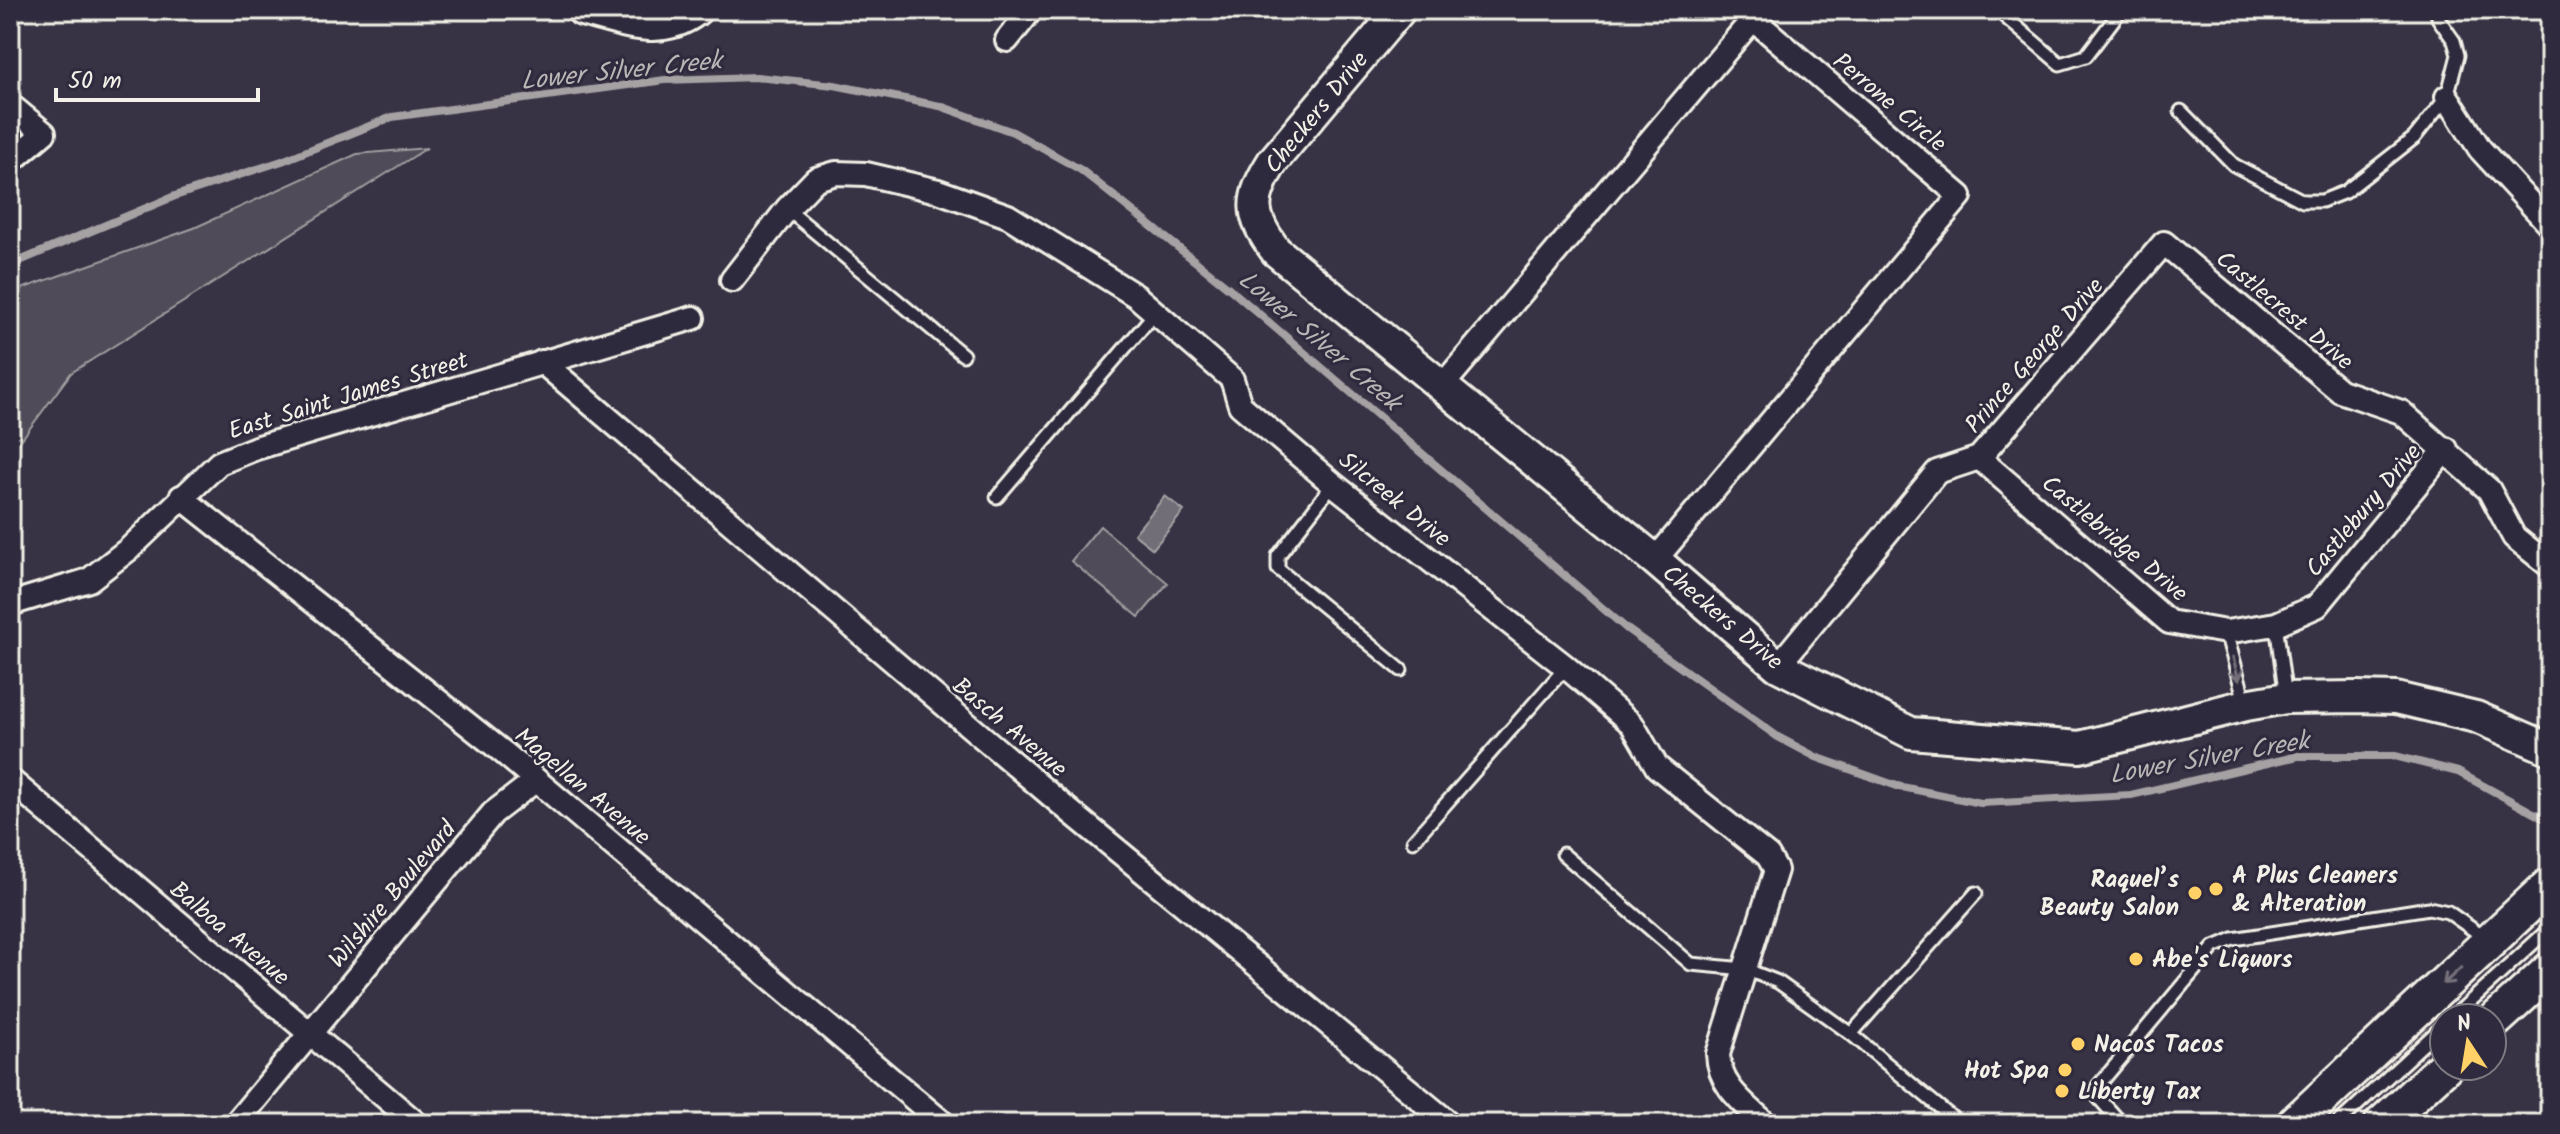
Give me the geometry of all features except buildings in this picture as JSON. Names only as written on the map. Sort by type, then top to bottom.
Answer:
[{"type":"main road","points":[[2294,1124],[2550,885]]},
{"type":"main road","points":[[2508,1008],[2550,970]]},
{"type":"main road","points":[[2382,1124],[2428,1082]]},
{"type":"street","points":[[582,10],[652,28],[682,21],[696,10]]},
{"type":"street","points":[[1007,40],[1031,10]]},
{"type":"street","name":"Checkers Drive","points":[[1400,10],[1273,161],[1257,185],[1254,208],[1260,230],[1276,251],[1655,560],[1778,666],[1911,733],[2080,747],[2246,705],[2286,698],[2396,698],[2476,717],[2550,749]]},
{"type":"street","name":"Perrone Circle","points":[[1443,385],[1753,19],[1960,196],[1655,560]]},
{"type":"street","points":[[2447,97],[2480,149],[2550,225]]},
{"type":"street","points":[[10,105],[44,133],[10,162]]},
{"type":"street","name":"Silcreek Drive","points":[[732,280],[787,209],[816,179],[836,173],[866,174],[938,191],[1008,216],[1136,296],[1232,379],[1240,405],[1333,484],[1566,667],[1632,724],[1657,767],[1768,856],[1776,870],[1718,1054],[1718,1068],[1724,1082],[1766,1124]]},
{"type":"street","name":"Castlecrest Drive","points":[[2164,243],[2340,391],[2401,412],[2446,449],[2489,490],[2514,537],[2550,566]]},
{"type":"street","name":"Prince George Drive","points":[[1778,666],[1937,472],[1979,458],[2164,243]]},
{"type":"street","name":"East Saint James Street","points":[[10,604],[89,580],[129,549],[219,463],[256,448],[693,318]]},
{"type":"street","name":"Basch Avenue","points":[[542,362],[1049,794],[1450,1124]]},
{"type":"street","name":"Castlebury Drive","points":[[2276,624],[2317,606],[2446,449]]},
{"type":"street","name":"Castlebridge Drive","points":[[1979,458],[2169,622],[2226,632],[2276,624]]},
{"type":"street","name":"Magellan Avenue","points":[[181,497],[536,780],[944,1124]]},
{"type":"street","name":"Balboa Avenue","points":[[10,780],[417,1124]]},
{"type":"street","name":"Wilshire Boulevard","points":[[235,1124],[493,813],[536,780]]},
{"type":"lane","points":[[1997,10],[2060,64],[2086,56],[2121,10]]},
{"type":"lane","points":[[2181,111],[2234,165],[2303,201],[2322,201],[2345,192],[2414,138],[2447,97],[2458,55],[2454,41],[2438,18]]},
{"type":"lane","points":[[787,209],[963,355]]},
{"type":"lane","points":[[997,497],[1155,313]]},
{"type":"lane","points":[[1333,484],[1278,556],[1278,569],[1401,670]]},
{"type":"lane","points":[[2276,624],[2286,698]]},
{"type":"lane","points":[[2226,632],[2246,705]]},
{"type":"lane","points":[[1413,841],[1566,667]]},
{"type":"lane","points":[[1563,854],[1691,964],[1745,969],[1778,982],[1851,1034],[1956,1121]]},
{"type":"lane","points":[[1851,1034],[1976,893]]},
{"type":"lane","points":[[2122,1124],[2102,1106],[2096,1095],[2098,1086],[2214,947],[2233,939],[2429,908],[2448,912],[2463,920],[2489,942]]},
{"type":"lane","points":[[2469,1002],[2550,928]]},
{"type":"lane","points":[[2337,1124],[2428,1040]]},
{"type":"shaded area","points":[[427,148],[71,373],[10,455],[10,293],[194,228],[357,154]]},
{"type":"shaded area","points":[[1165,496],[1184,511],[1153,549],[1134,534]]},
{"type":"shaded area","points":[[1100,526],[1168,583],[1139,617],[1071,561]]},
{"type":"waterway","name":"Lower Silver Creek","points":[[10,265],[175,196],[282,161],[392,117],[665,80],[757,77],[834,85],[940,106],[1013,132],[1081,170],[1230,289],[1627,629],[1778,737],[1816,757],[1897,786],[1981,803],[2131,795],[2298,756],[2395,756],[2458,772],[2550,822]]},
{"type":"place","name":"A Plus Cleaners & Alteration","points":[[2216,889]]},
{"type":"place","name":"Raquel’s Beauty Salon","points":[[2195,893]]},
{"type":"place","name":"Abe's Liquors","points":[[2136,959]]},
{"type":"place","name":"Nacos Tacos","points":[[2078,1044]]},
{"type":"place","name":"Hot Spa","points":[[2065,1070]]},
{"type":"place","name":"Liberty Tax","points":[[2062,1091]]}]
